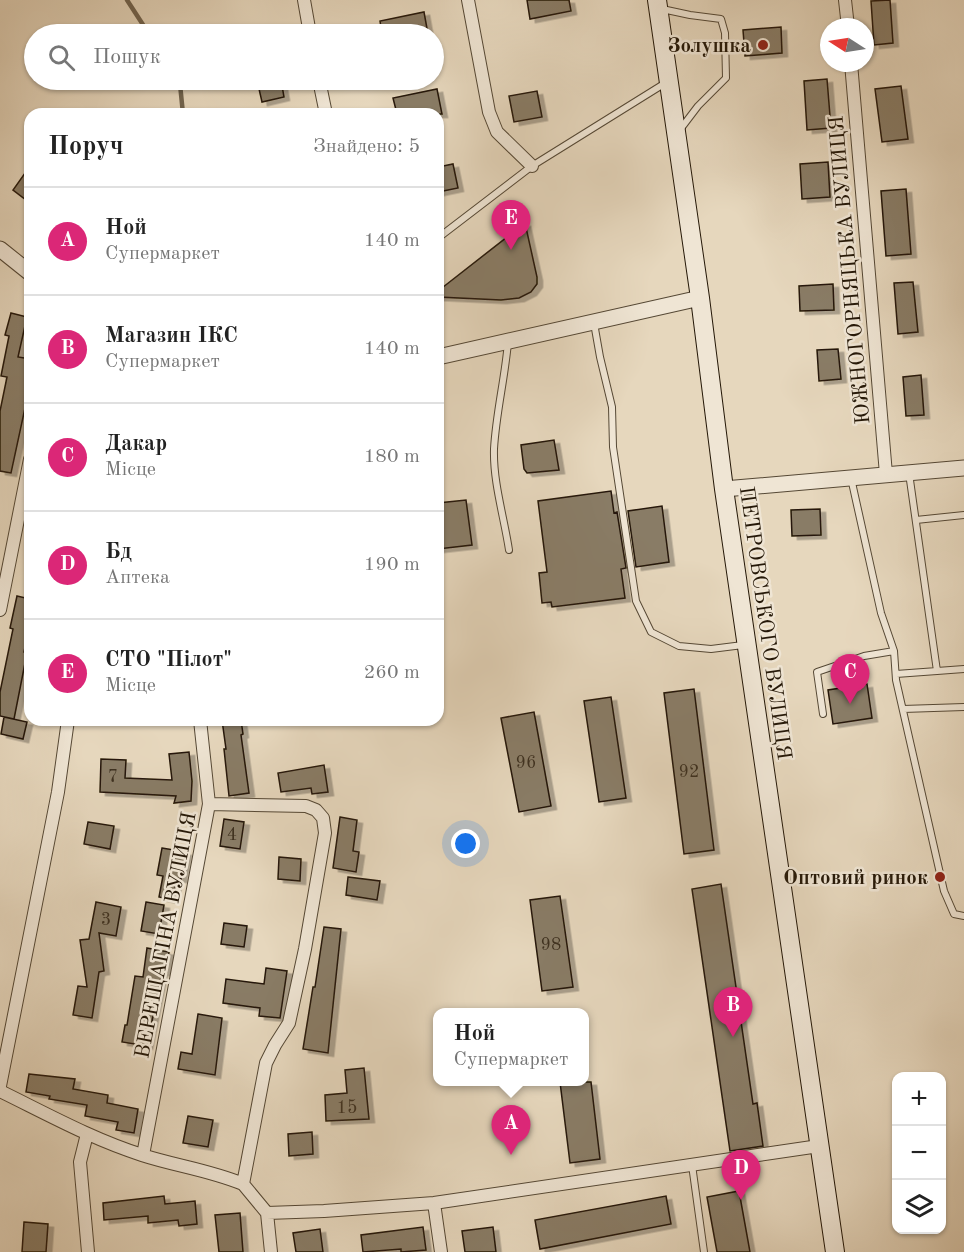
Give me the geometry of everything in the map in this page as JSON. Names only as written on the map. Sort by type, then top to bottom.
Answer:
[{"type":"main road","name":"ПЕТРОВСЬКОГО ВУЛИЦЯ","points":[[657,4],[700,298],[724,489],[835,1252]]},
{"type":"street","points":[[304,0],[308,24]]},
{"type":"street","points":[[468,0],[489,112],[497,132],[532,165]]},
{"type":"street","points":[[845,0],[847,18]]},
{"type":"street","name":"ЮЖНОГОРНЯЦЬКА ВУЛИЦЯ","points":[[852,72],[886,474]]},
{"type":"street","points":[[321,90],[325,108]]},
{"type":"street","points":[[0,249],[24,268]]},
{"type":"street","points":[[444,356],[700,298]]},
{"type":"street","points":[[724,489],[964,468]]},
{"type":"street","points":[[0,610],[24,489]]},
{"type":"street","points":[[0,1086],[58,792],[67,726]]},
{"type":"street","name":"ВЕРЕЩАГІНА ВУЛИЦЯ","points":[[143,1155],[209,804],[201,726]]},
{"type":"street","points":[[209,804],[306,806],[315,810],[323,818],[325,833],[298,985],[289,1023],[266,1064],[243,1184]]},
{"type":"street","points":[[0,1090],[87,1134],[143,1155],[218,1173],[243,1184],[267,1212],[271,1252]]},
{"type":"street","points":[[87,1134],[80,1162],[88,1252]]},
{"type":"street","points":[[267,1212],[324,1211],[434,1203],[819,1146]]},
{"type":"street","points":[[434,1203],[441,1252]]},
{"type":"lane","points":[[657,4],[690,15],[722,19],[725,33],[726,78],[698,106],[677,134]]},
{"type":"lane","points":[[444,233],[532,165],[670,81]]},
{"type":"lane","points":[[594,322],[612,407],[613,447],[636,601],[651,632],[679,646],[711,649],[747,644]]},
{"type":"lane","points":[[508,342],[506,372],[498,410],[494,450],[495,475],[509,550]]},
{"type":"lane","points":[[909,472],[937,671]]},
{"type":"lane","points":[[850,478],[881,613],[894,651],[903,709],[944,891],[954,914],[964,916]]},
{"type":"lane","points":[[916,520],[964,515]]},
{"type":"lane","points":[[823,714],[817,672],[864,656],[894,651]]},
{"type":"lane","points":[[896,674],[964,669]]},
{"type":"lane","points":[[903,709],[964,707]]},
{"type":"lane","points":[[692,1165],[704,1252]]},
{"type":"building","points":[[527,0],[569,0],[571,11],[530,19]]},
{"type":"building","points":[[890,0],[893,43],[874,45],[874,18],[872,18],[871,1]]},
{"type":"building","points":[[424,12],[426,24],[380,24],[380,21]]},
{"type":"building","name":"Золушка","points":[[781,27],[782,53],[745,56],[743,30]]},
{"type":"building","points":[[827,79],[831,128],[807,130],[804,81]]},
{"type":"building","points":[[901,86],[908,139],[882,142],[875,89]]},
{"type":"building","points":[[259,90],[283,90],[284,97],[262,102]]},
{"type":"building","points":[[437,90],[441,108],[396,108],[393,98]]},
{"type":"building","points":[[537,91],[542,117],[514,122],[509,96]]},
{"type":"building","points":[[828,162],[830,197],[802,199],[800,164]]},
{"type":"building","points":[[453,164],[458,188],[444,191],[444,166]]},
{"type":"building","points":[[24,174],[24,198],[13,190]]},
{"type":"building","points":[[906,189],[911,254],[886,256],[881,191]]},
{"type":"building","points":[[525,223],[537,277],[537,284],[531,292],[519,298],[501,300],[444,297],[444,286]]},
{"type":"building","points":[[913,282],[918,332],[898,334],[894,283]]},
{"type":"building","points":[[833,284],[834,310],[800,311],[799,286]]},
{"type":"building","points":[[11,313],[24,316],[24,330],[18,357],[24,358],[24,413],[11,473],[0,471],[0,411],[7,377],[1,376],[9,336],[5,335]]},
{"type":"building","points":[[838,349],[841,379],[819,381],[817,350]]},
{"type":"building","points":[[921,375],[924,415],[906,416],[903,377]]},
{"type":"building","points":[[554,440],[559,470],[527,473],[524,469],[521,445]]},
{"type":"building","points":[[611,491],[614,513],[617,512],[626,568],[621,569],[625,598],[552,607],[551,602],[542,603],[539,573],[547,572],[538,501]]},
{"type":"building","points":[[466,500],[472,545],[444,548],[444,502]]},
{"type":"building","points":[[662,506],[669,562],[636,567],[628,511]]},
{"type":"building","points":[[820,509],[821,535],[792,536],[791,510]]},
{"type":"building","points":[[17,596],[24,598],[24,668],[14,719],[0,716],[0,692],[13,629],[10,628]]},
{"type":"building","points":[[867,684],[872,718],[833,724],[828,690]]},
{"type":"building","points":[[694,689],[714,850],[684,854],[664,693]]},
{"type":"building","points":[[611,697],[626,798],[599,802],[584,701]]},
{"type":"building","points":[[534,712],[551,806],[519,812],[501,718]]},
{"type":"building","points":[[4,717],[24,721],[24,726],[26,726],[23,739],[1,734]]},
{"type":"building","points":[[223,726],[242,726],[243,734],[241,735],[249,793],[229,796],[224,749],[226,749]]},
{"type":"building","points":[[189,752],[192,781],[191,801],[174,803],[176,796],[100,792],[101,759],[126,760],[125,778],[172,780],[169,754]]},
{"type":"building","points":[[324,765],[328,792],[312,794],[311,788],[281,792],[278,773]]},
{"type":"building","points":[[340,817],[357,820],[353,851],[359,852],[356,872],[333,868]]},
{"type":"building","points":[[224,819],[244,822],[240,849],[220,846]]},
{"type":"building","points":[[88,822],[114,826],[110,849],[84,844]]},
{"type":"building","points":[[162,848],[186,852],[181,879],[177,878],[173,900],[159,897],[163,876],[157,875]]},
{"type":"building","points":[[279,857],[301,859],[300,881],[278,879]]},
{"type":"building","points":[[348,877],[380,881],[377,900],[346,895]]},
{"type":"building","points":[[721,884],[753,1104],[757,1103],[763,1146],[730,1151],[692,889]]},
{"type":"building","points":[[560,896],[573,987],[542,991],[530,900]]},
{"type":"building","points":[[96,902],[121,907],[116,936],[99,933],[104,971],[99,972],[92,1018],[73,1015],[78,986],[87,987],[80,940],[89,939]]},
{"type":"building","points":[[146,902],[164,905],[159,934],[141,931]]},
{"type":"building","points":[[224,923],[247,926],[244,947],[221,944]]},
{"type":"building","points":[[324,927],[341,929],[328,1053],[303,1049]]},
{"type":"building","points":[[147,948],[169,952],[166,972],[162,972],[147,1046],[122,1042],[135,976],[143,977]]},
{"type":"building","points":[[266,968],[287,971],[280,1018],[259,1016],[260,1008],[223,1003],[226,979],[264,984]]},
{"type":"building","points":[[198,1014],[222,1018],[215,1075],[178,1069],[181,1052],[192,1054]]},
{"type":"building","points":[[364,1068],[369,1119],[326,1121],[325,1095],[347,1093],[345,1070]]},
{"type":"building","points":[[29,1074],[75,1079],[73,1089],[108,1095],[107,1103],[138,1109],[134,1133],[116,1130],[118,1122],[85,1116],[87,1105],[49,1099],[50,1096],[26,1092]]},
{"type":"building","points":[[591,1082],[600,1159],[570,1163],[560,1086],[589,1086]]},
{"type":"building","points":[[188,1116],[213,1120],[208,1147],[183,1143]]},
{"type":"building","points":[[312,1132],[313,1154],[289,1156],[288,1134]]},
{"type":"building","points":[[739,1191],[750,1252],[717,1252],[707,1197]]},
{"type":"building","points":[[164,1196],[165,1204],[195,1201],[197,1224],[179,1226],[178,1220],[148,1223],[148,1216],[104,1220],[103,1203]]},
{"type":"building","points":[[666,1196],[671,1224],[540,1249],[535,1220]]},
{"type":"building","points":[[240,1213],[243,1252],[219,1252],[215,1215]]},
{"type":"building","points":[[24,1222],[48,1224],[46,1252],[22,1252]]},
{"type":"building","points":[[423,1227],[426,1250],[363,1252],[361,1235]]},
{"type":"building","points":[[493,1227],[496,1252],[465,1252],[462,1231]]},
{"type":"building","points":[[320,1229],[323,1252],[296,1252],[293,1233]]},
{"type":"waterway","points":[[127,0],[143,24]]},
{"type":"waterway","points":[[181,90],[182,108]]},
{"type":"place","name":"Золушка","points":[[763,45]]},
{"type":"place","name":"СТО \"Пілот\"","points":[[511,250]]},
{"type":"place","name":"Дакар","points":[[850,704]]},
{"type":"place","name":"Оптовий ринок","points":[[940,877]]},
{"type":"place","name":"Магазин ІКС","points":[[733,1037]]},
{"type":"place","name":"Ной","points":[[511,1155]]},
{"type":"place","name":"Бд","points":[[741,1200]]}]
